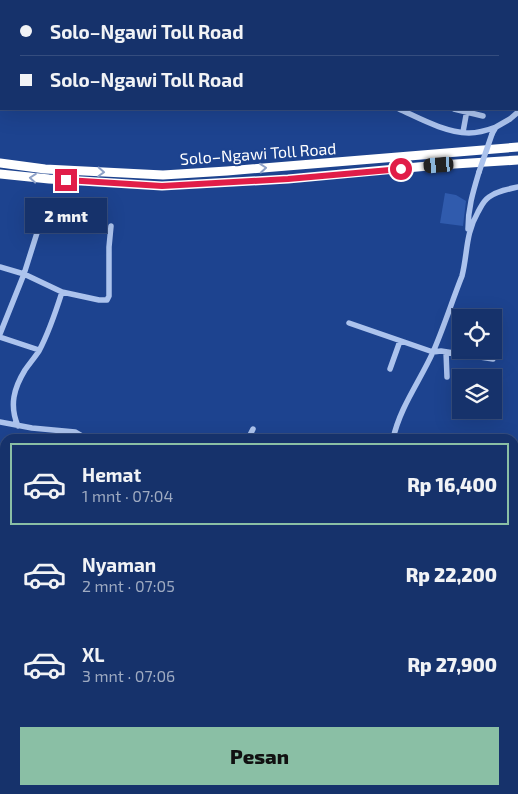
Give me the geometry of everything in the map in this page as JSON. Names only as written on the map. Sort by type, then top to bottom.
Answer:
[{"type":"highway","name":"Solo–Ngawi Toll Road","points":[[0,163],[45,169],[163,175],[518,147]]},
{"type":"highway","name":"Solo–Ngawi Toll Road","points":[[0,174],[162,186],[288,179],[439,165],[518,160]]},
{"type":"street","points":[[401,110],[445,129],[475,133],[496,127],[518,112]]},
{"type":"street","points":[[463,132],[467,110],[483,116]]},
{"type":"street","points":[[469,233],[468,214],[473,190],[496,127]]},
{"type":"street","points":[[394,434],[403,408],[433,352],[462,276],[471,224],[485,200],[499,192],[518,186]]},
{"type":"street","points":[[39,350],[0,336],[24,274],[43,214]]},
{"type":"street","points":[[0,267],[24,274],[62,292],[107,300],[111,226]]},
{"type":"street","points":[[39,230],[68,230]]},
{"type":"street","points":[[18,426],[13,409],[16,389],[39,350],[62,292]]},
{"type":"street","points":[[349,323],[433,352],[452,353]]},
{"type":"street","points":[[390,369],[400,341]]},
{"type":"street","points":[[446,352],[447,377]]},
{"type":"street","points":[[0,422],[42,430],[75,432],[78,434]]},
{"type":"street","points":[[250,434],[253,429]]},
{"type":"shaded area","points":[[445,193],[456,195],[466,201],[463,226],[440,223]]},
{"type":"route","points":[[66,180],[162,186],[288,179],[401,169]]}]
